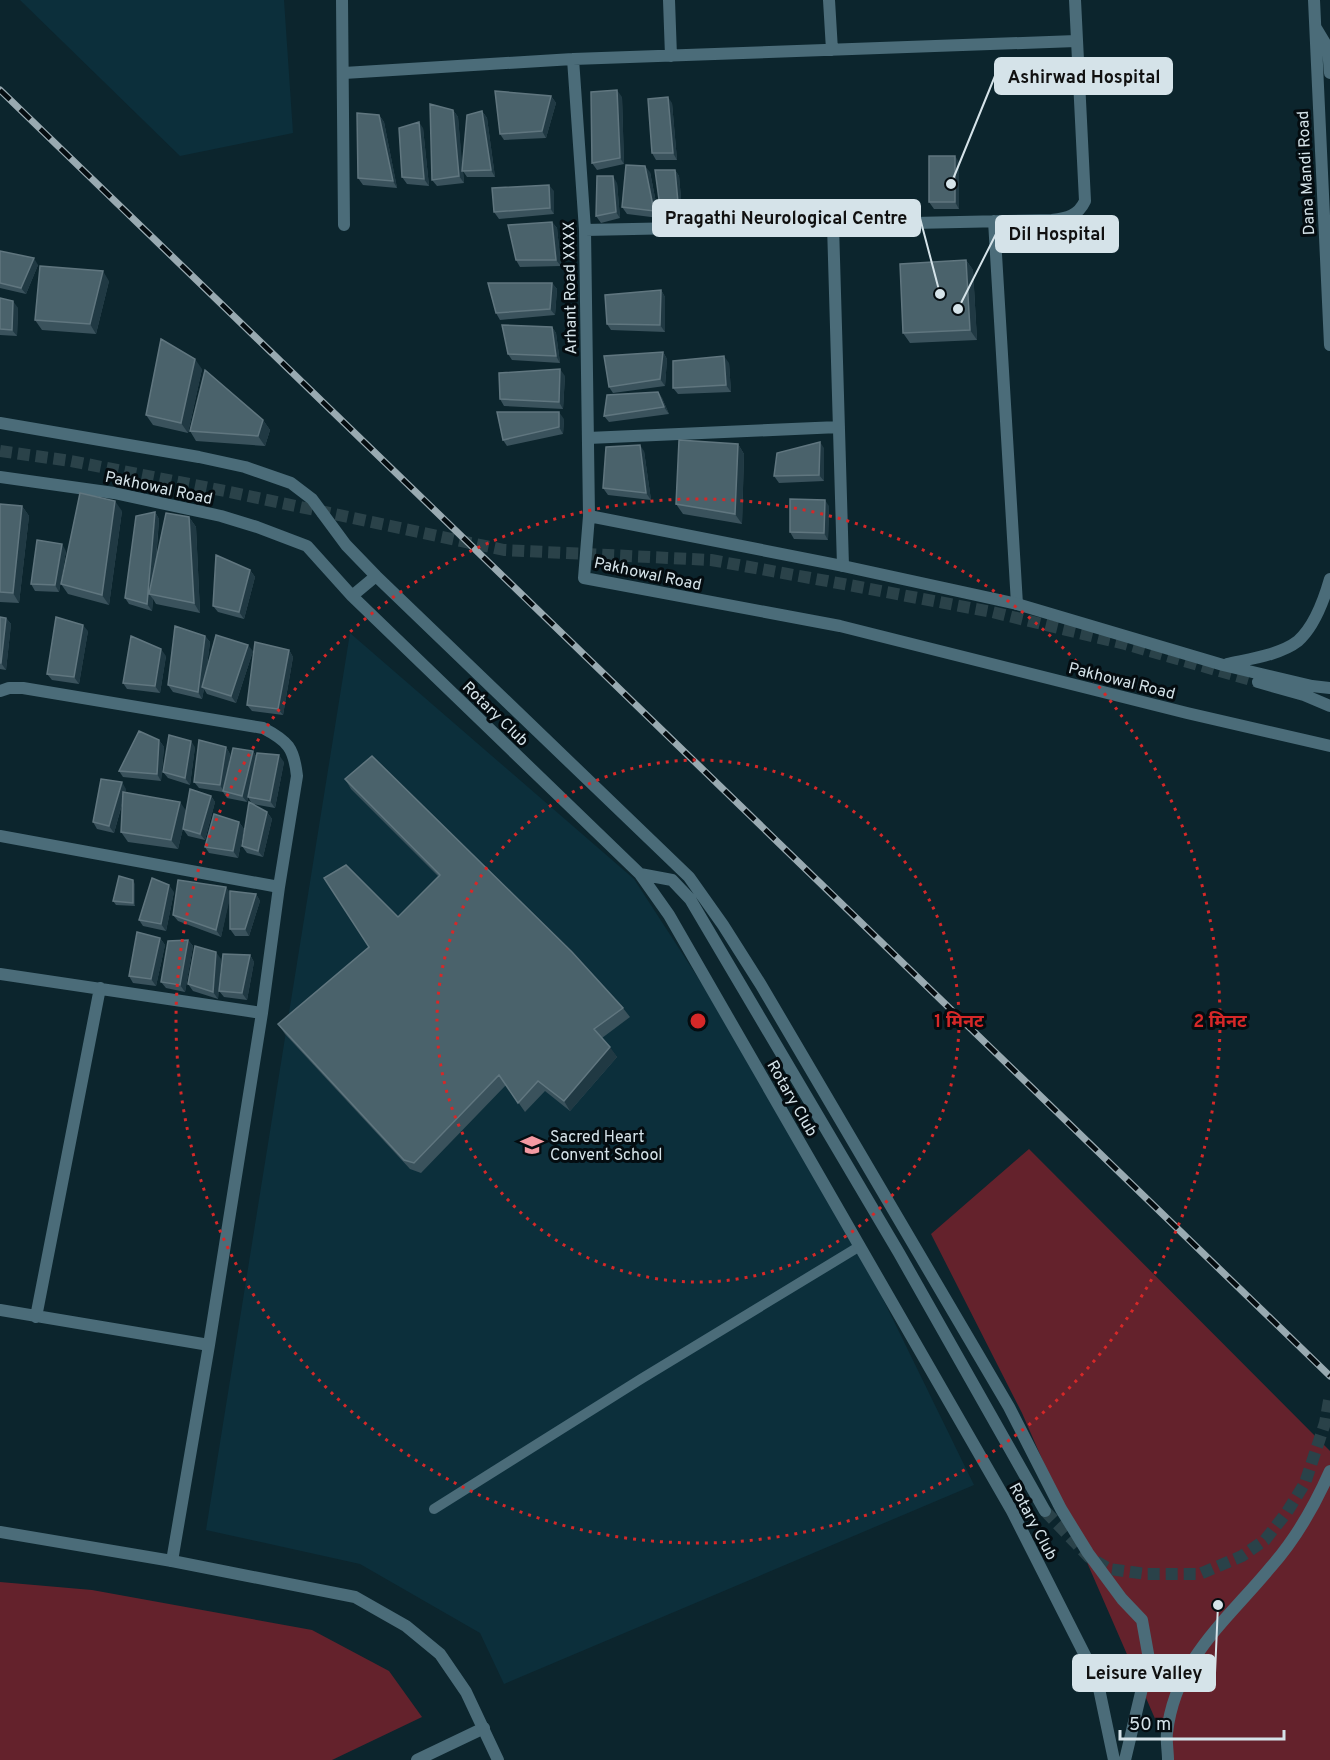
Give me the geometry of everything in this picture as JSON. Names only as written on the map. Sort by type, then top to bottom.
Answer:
[{"type":"street","points":[[342,0],[344,225]]},
{"type":"street","points":[[669,0],[671,56]]},
{"type":"street","points":[[829,0],[831,50]]},
{"type":"street","points":[[585,230],[1063,219],[1075,215],[1081,210],[1085,201],[1075,0]]},
{"type":"street","name":"Dana Mandi Road","points":[[1314,0],[1330,345]]},
{"type":"street","points":[[1315,27],[1329,47],[1330,73]]},
{"type":"street","points":[[344,73],[573,59],[1076,41]]},
{"type":"street","name":"Arhant Road XXXX","points":[[573,59],[585,230],[589,516]]},
{"type":"street","points":[[994,221],[1017,604]]},
{"type":"street","points":[[833,225],[843,566]]},
{"type":"street","points":[[0,423],[198,457],[245,467],[291,483],[312,499],[346,545],[376,576],[689,877],[761,985],[1009,1407],[1061,1509],[1088,1553],[1122,1599],[1142,1620],[1149,1659],[1125,1760]]},
{"type":"street","points":[[588,438],[839,427]]},
{"type":"street","name":"Pakhowal Road","points":[[0,477],[114,493],[221,516],[307,546]]},
{"type":"street","points":[[589,516],[843,566],[1017,604],[1223,665],[1312,686],[1330,688]]},
{"type":"street","name":"Pakhowal Road","points":[[589,516],[584,578],[840,626],[1175,710],[1330,746]]},
{"type":"street","name":"Rotary Club","points":[[307,546],[352,596],[640,874],[669,915],[1012,1511],[1097,1679],[1114,1760]]},
{"type":"street","points":[[352,596],[376,576]]},
{"type":"street","points":[[1223,665],[1280,650],[1298,640],[1315,619],[1330,579]]},
{"type":"street","points":[[1258,682],[1304,695],[1330,706]]},
{"type":"street","points":[[0,691],[22,688],[263,728],[289,744],[295,759],[297,776],[262,1013],[172,1561]]},
{"type":"street","points":[[0,836],[279,887]]},
{"type":"street","points":[[640,874],[672,880],[690,899],[899,1253],[1046,1511]]},
{"type":"street","points":[[0,974],[262,1013]]},
{"type":"street","points":[[36,1317],[100,988]]},
{"type":"street","points":[[0,1310],[209,1345]]},
{"type":"street","points":[[1168,1760],[1167,1734],[1171,1712],[1184,1675],[1200,1648],[1272,1567],[1312,1509],[1330,1471]]},
{"type":"street","points":[[0,1532],[172,1561],[356,1597],[406,1626],[440,1654],[466,1692],[498,1760]]},
{"type":"street","points":[[417,1760],[484,1728]]},
{"type":"lane","points":[[434,1509],[860,1246]]},
{"type":"shaded area","points":[[20,0],[284,0],[293,133],[180,156]]},
{"type":"shaded area","name":"Sacred Heart Convent School","points":[[350,633],[634,879],[728,1024],[862,1256],[974,1485],[504,1684],[480,1633],[360,1564],[206,1530]]},
{"type":"shaded area","points":[[1029,1149],[1330,1451],[1330,1760],[1173,1760],[1022,1413],[931,1234]]},
{"type":"shaded area","points":[[0,1582],[92,1590],[312,1630],[389,1671],[422,1717],[332,1760],[0,1760]]},
{"type":"building","points":[[617,90],[620,158],[592,163],[591,92]]},
{"type":"building","points":[[495,91],[551,96],[542,131],[500,134]]},
{"type":"building","points":[[668,97],[673,153],[652,153],[648,99]]},
{"type":"building","points":[[430,104],[453,110],[459,176],[432,180]]},
{"type":"building","points":[[482,111],[491,170],[462,171],[467,115]]},
{"type":"building","points":[[357,113],[379,115],[393,181],[358,178]]},
{"type":"building","points":[[419,122],[424,179],[402,177],[399,128]]},
{"type":"building","points":[[929,156],[955,156],[955,202],[929,202]]},
{"type":"building","points":[[626,165],[645,166],[654,211],[622,207]]},
{"type":"building","points":[[655,170],[675,170],[679,213],[660,207]]},
{"type":"building","points":[[597,176],[613,176],[616,212],[596,216]]},
{"type":"building","points":[[549,185],[550,208],[494,212],[492,188]]},
{"type":"building","points":[[552,222],[556,260],[516,260],[508,225]]},
{"type":"building","points":[[0,251],[34,258],[21,288],[0,283]]},
{"type":"building","points":[[966,260],[970,330],[903,333],[900,264]]},
{"type":"building","points":[[40,266],[103,271],[90,324],[35,320]]},
{"type":"building","points":[[488,283],[552,283],[550,309],[496,313]]},
{"type":"building","points":[[661,290],[660,325],[607,324],[605,295]]},
{"type":"building","points":[[0,298],[13,301],[12,330],[0,329]]},
{"type":"building","points":[[502,325],[552,327],[556,356],[508,354]]},
{"type":"building","points":[[161,339],[195,359],[181,423],[146,415]]},
{"type":"building","points":[[663,352],[660,379],[609,387],[604,356]]},
{"type":"building","points":[[724,356],[726,385],[673,388],[673,361]]},
{"type":"building","points":[[560,369],[559,402],[500,399],[499,373]]},
{"type":"building","points":[[205,370],[263,420],[258,436],[190,431]]},
{"type":"building","points":[[658,392],[664,407],[604,416],[607,395]]},
{"type":"building","points":[[497,412],[559,412],[559,427],[503,440]]},
{"type":"building","points":[[679,440],[738,444],[735,514],[676,504]]},
{"type":"building","points":[[820,442],[819,475],[774,476],[777,453]]},
{"type":"building","points":[[640,445],[646,493],[603,488],[606,447]]},
{"type":"building","points":[[80,493],[115,501],[102,595],[61,584]]},
{"type":"building","points":[[790,499],[825,500],[824,533],[790,532]]},
{"type":"building","points":[[0,504],[22,506],[13,593],[0,592]]},
{"type":"building","points":[[155,512],[147,604],[125,598],[136,516]]},
{"type":"building","points":[[166,513],[189,517],[194,603],[149,594]]},
{"type":"building","points":[[37,540],[62,544],[55,585],[31,584]]},
{"type":"building","points":[[216,555],[250,570],[239,612],[213,606]]},
{"type":"building","points":[[0,617],[6,618],[1,663],[0,663]]},
{"type":"building","points":[[56,617],[83,625],[74,677],[47,674]]},
{"type":"building","points":[[175,626],[205,636],[198,692],[168,685]]},
{"type":"building","points":[[216,635],[248,645],[231,696],[202,687]]},
{"type":"building","points":[[131,636],[161,649],[155,686],[123,683]]},
{"type":"building","points":[[255,642],[289,650],[278,709],[247,705]]},
{"type":"building","points":[[139,731],[159,740],[157,774],[119,771]]},
{"type":"building","points":[[169,735],[191,741],[185,778],[163,772]]},
{"type":"building","points":[[199,740],[226,747],[220,785],[194,782]]},
{"type":"building","points":[[233,748],[253,751],[242,796],[223,791]]},
{"type":"building","points":[[257,753],[279,755],[270,801],[248,797]]},
{"type":"building","points":[[372,756],[572,952],[623,1008],[594,1029],[610,1047],[564,1101],[538,1081],[518,1103],[499,1075],[414,1163],[404,1160],[278,1024],[369,947],[324,878],[346,865],[398,917],[440,875],[345,779]]},
{"type":"building","points":[[101,779],[122,782],[109,826],[93,822]]},
{"type":"building","points":[[190,789],[211,796],[200,834],[183,829]]},
{"type":"building","points":[[123,792],[180,802],[171,840],[121,832]]},
{"type":"building","points":[[249,802],[267,812],[258,851],[242,846]]},
{"type":"building","points":[[214,814],[239,822],[233,851],[205,847]]},
{"type":"building","points":[[119,876],[133,880],[133,903],[113,901]]},
{"type":"building","points":[[152,878],[169,885],[161,924],[139,920]]},
{"type":"building","points":[[178,880],[226,887],[216,930],[173,915]]},
{"type":"building","points":[[230,891],[256,894],[245,929],[230,929]]},
{"type":"building","points":[[137,932],[160,938],[151,979],[129,976]]},
{"type":"building","points":[[188,940],[180,985],[161,982],[168,941]]},
{"type":"building","points":[[195,946],[216,952],[213,992],[188,984]]},
{"type":"building","points":[[223,954],[250,955],[242,993],[219,991]]},
{"type":"tunnel","points":[[0,451],[71,461],[225,491],[504,550],[711,560],[849,585],[992,612],[1125,644],[1258,682]]},
{"type":"tunnel","points":[[1045,1511],[1089,1557],[1109,1569],[1146,1574],[1200,1574],[1242,1556],[1265,1540],[1287,1512],[1305,1483],[1325,1423],[1330,1395]]},
{"type":"railway","points":[[0,90],[1330,1376]]},
{"type":"place","name":"Ashirwad Hospital","points":[[951,184]]},
{"type":"place","name":"Pragathi Neurological Centre","points":[[940,294]]},
{"type":"place","name":"Dil Hospital","points":[[958,309]]},
{"type":"place","name":"Sacred Heart Convent School","points":[[532,1145]]},
{"type":"place","name":"Leisure Valley","points":[[1218,1605]]}]
